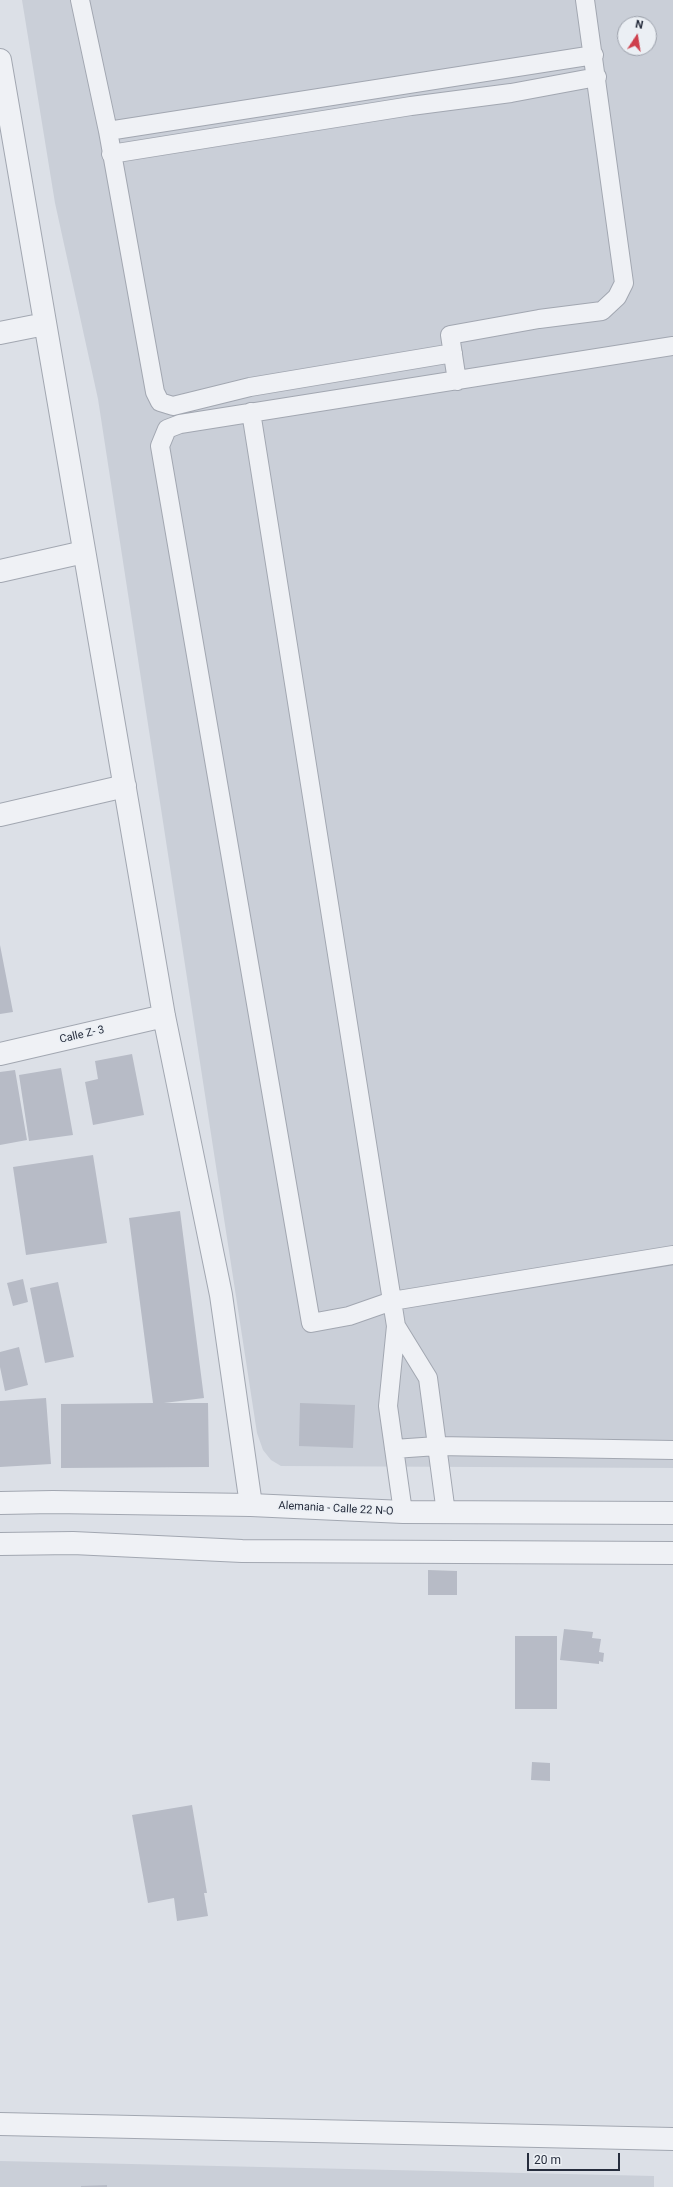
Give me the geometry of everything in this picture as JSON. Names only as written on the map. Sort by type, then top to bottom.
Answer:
[{"type":"street","points":[[0,60],[3,100],[45,324],[164,1016],[221,1295],[251,1505]]},
{"type":"street","points":[[0,334],[45,324]]},
{"type":"street","points":[[0,571],[84,552]]},
{"type":"street","points":[[0,815],[124,786]]},
{"type":"street","name":"Calle Z- 3","points":[[0,1054],[164,1016]]},
{"type":"street","name":"Alemania - Calle 22 N-O","points":[[0,1503],[53,1502],[251,1505],[446,1513],[673,1513]]},
{"type":"street","points":[[0,1544],[73,1543],[242,1551],[673,1553]]},
{"type":"street","points":[[0,2124],[673,2139]]},
{"type":"lane","points":[[80,0],[108,131],[155,392],[160,402],[173,406],[250,387],[453,353]]},
{"type":"lane","points":[[457,381],[450,335],[539,319],[602,311],[617,297],[624,283],[594,55],[585,0]]},
{"type":"lane","points":[[108,131],[594,55]]},
{"type":"lane","points":[[111,154],[411,106],[511,93],[597,78]]},
{"type":"lane","points":[[673,346],[180,424],[167,430],[160,446],[311,1323],[349,1316],[392,1301],[673,1256]]},
{"type":"lane","points":[[251,412],[396,1326],[388,1406],[404,1512]]},
{"type":"lane","points":[[396,1326],[428,1378],[446,1513]]},
{"type":"lane","points":[[394,1448],[437,1446],[673,1450]]},
{"type":"shaded area","points":[[22,0],[673,0],[673,1468],[281,1466],[271,1460],[263,1450],[257,1433],[98,399],[55,203]]},
{"type":"shaded area","points":[[0,2161],[654,2176],[654,2187],[0,2187]]},
{"type":"building","points":[[0,945],[13,1012],[0,1014]]},
{"type":"building","points":[[132,1054],[144,1115],[93,1125],[85,1082],[98,1079],[95,1061]]},
{"type":"building","points":[[61,1068],[73,1135],[29,1141],[19,1075]]},
{"type":"building","points":[[15,1070],[27,1140],[0,1145],[0,1072]]},
{"type":"building","points":[[93,1155],[107,1243],[26,1255],[13,1167]]},
{"type":"building","points":[[180,1211],[204,1398],[164,1403],[208,1403],[209,1467],[61,1468],[61,1404],[153,1403],[129,1218]]},
{"type":"building","points":[[23,1279],[28,1302],[13,1306],[7,1283]]},
{"type":"building","points":[[58,1282],[74,1357],[45,1363],[30,1288]]},
{"type":"building","points":[[19,1347],[28,1385],[5,1391],[0,1367],[0,1352]]},
{"type":"building","points":[[46,1398],[51,1464],[0,1467],[0,1401]]},
{"type":"building","points":[[300,1403],[355,1405],[353,1448],[299,1446]]},
{"type":"building","points":[[428,1570],[457,1571],[457,1595],[428,1595]]},
{"type":"building","points":[[564,1629],[593,1632],[592,1638],[601,1639],[599,1652],[604,1653],[603,1662],[599,1661],[599,1664],[560,1660]]},
{"type":"building","points":[[515,1636],[557,1636],[557,1709],[515,1709]]},
{"type":"building","points":[[532,1762],[550,1763],[550,1781],[531,1780]]},
{"type":"building","points":[[192,1805],[207,1893],[204,1893],[208,1916],[177,1921],[174,1898],[148,1903],[132,1815]]},
{"type":"building","points":[[107,2185],[107,2187],[81,2187],[81,2186]]}]
